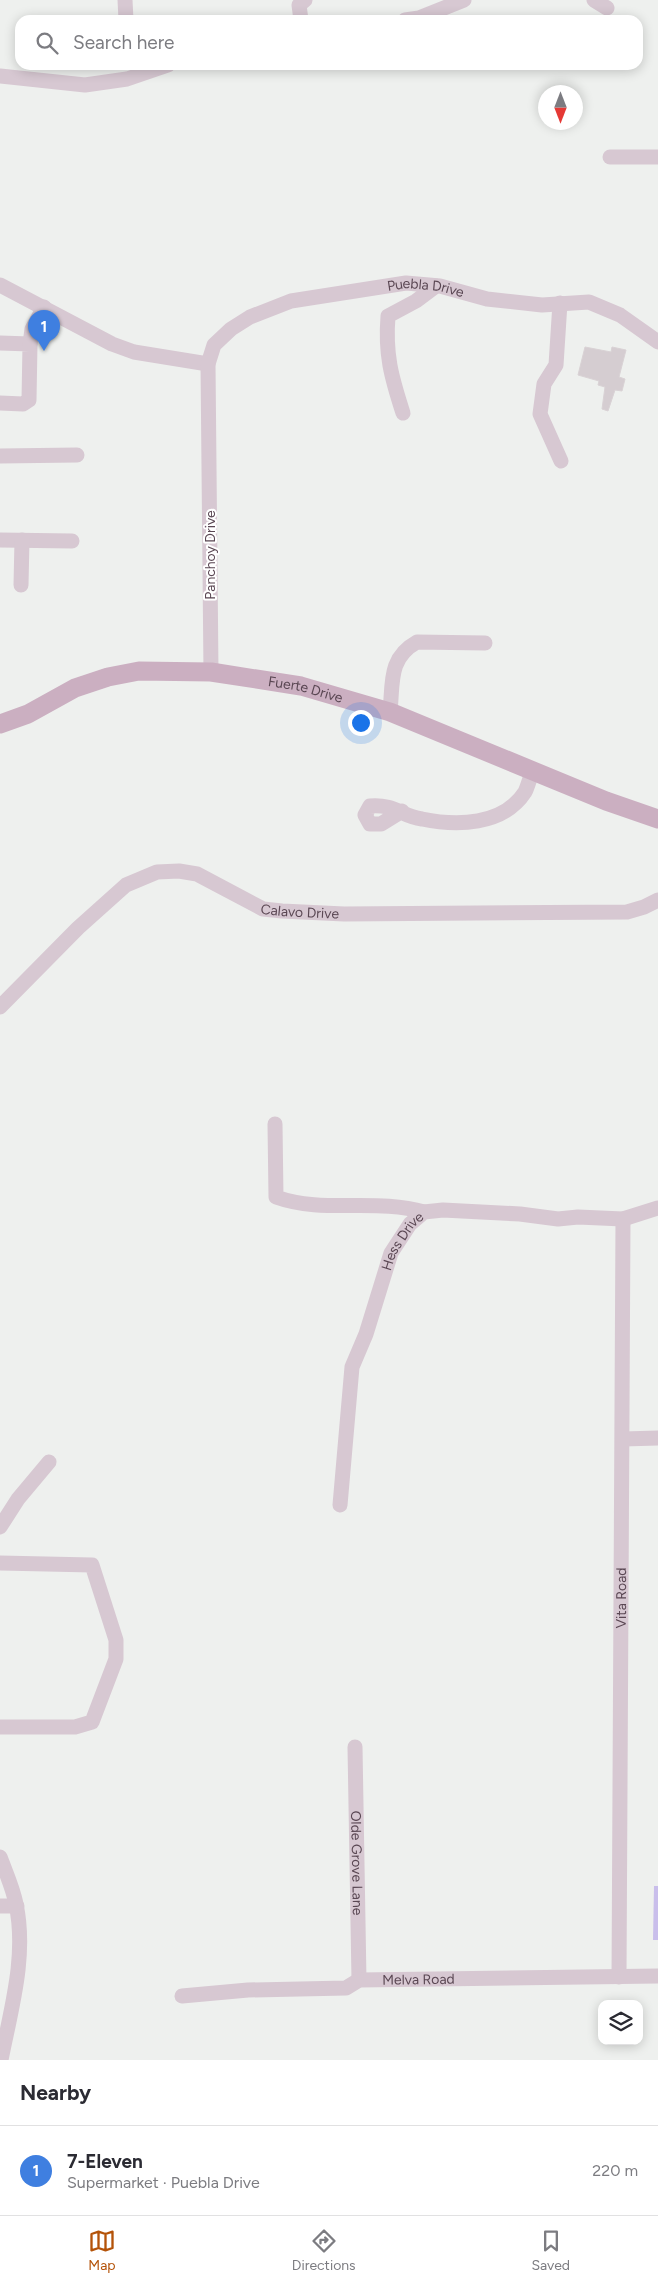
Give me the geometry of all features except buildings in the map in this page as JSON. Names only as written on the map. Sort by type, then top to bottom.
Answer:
[{"type":"main road","name":"Fuerte Drive","points":[[3,718],[28,714],[75,688],[108,677],[139,672],[211,672],[301,686],[390,712],[658,819]]},
{"type":"street","points":[[125,0],[126,15]]},
{"type":"street","points":[[300,15],[299,5],[305,0]]},
{"type":"street","points":[[426,15],[464,0]]},
{"type":"street","points":[[0,76],[85,85],[127,72]]},
{"type":"street","points":[[610,157],[658,157]]},
{"type":"street","name":"Puebla Drive","points":[[209,438],[208,364],[214,346],[231,329],[250,317],[291,301],[406,283],[436,286],[487,299],[542,305],[589,302],[620,315],[658,342]]},
{"type":"street","points":[[0,285],[44,307],[92,335],[122,348],[208,364]]},
{"type":"street","points":[[403,413],[391,374],[386,345],[388,316],[416,302],[436,286]]},
{"type":"street","points":[[560,303],[556,365],[544,384],[540,414],[561,461]]},
{"type":"street","points":[[0,403],[23,404],[29,400],[32,329],[44,307]]},
{"type":"street","points":[[0,343],[30,344]]},
{"type":"street","name":"Panchoy Drive","points":[[209,438],[211,672]]},
{"type":"street","points":[[0,456],[77,455]]},
{"type":"street","points":[[0,540],[72,540]]},
{"type":"street","points":[[21,585],[22,540]]},
{"type":"street","points":[[390,712],[395,663],[409,646],[417,642],[485,643]]},
{"type":"street","points":[[402,811],[420,819],[462,824],[489,818],[517,800],[525,792],[533,770]]},
{"type":"street","name":"Calavo Drive","points":[[0,1007],[78,928],[126,885],[157,872],[179,871],[197,874],[263,909],[282,911],[344,914],[627,912],[658,900]]},
{"type":"street","points":[[275,1124],[276,1197],[296,1204],[404,1206],[424,1212]]},
{"type":"street","name":"Hess Drive","points":[[340,1505],[352,1367],[366,1334],[392,1253],[410,1224],[424,1212],[443,1210],[520,1214],[558,1219],[578,1217],[623,1219],[658,1208]]},
{"type":"street","name":"Vita Road","points":[[619,1977],[618,1871],[623,1439],[623,1219]]},
{"type":"street","points":[[623,1439],[658,1438]]},
{"type":"street","points":[[0,1527],[18,1499],[49,1462]]},
{"type":"street","points":[[0,1563],[92,1565],[116,1640],[116,1659],[92,1722],[75,1727],[0,1727]]},
{"type":"street","name":"Olde Grove Lane","points":[[355,1747],[359,1980]]},
{"type":"street","points":[[0,1857],[12,1886],[17,1906],[20,1934],[18,1972],[1,2060]]},
{"type":"street","points":[[0,1906],[17,1906]]},
{"type":"street","name":"Melva Road","points":[[182,1996],[248,1990],[346,1988],[359,1980],[658,1976]]},
{"type":"shaded area","points":[[654,1886],[658,1886],[658,1940],[653,1940]]},
{"type":"place","name":"7-Eleven","points":[[44,351]]}]
